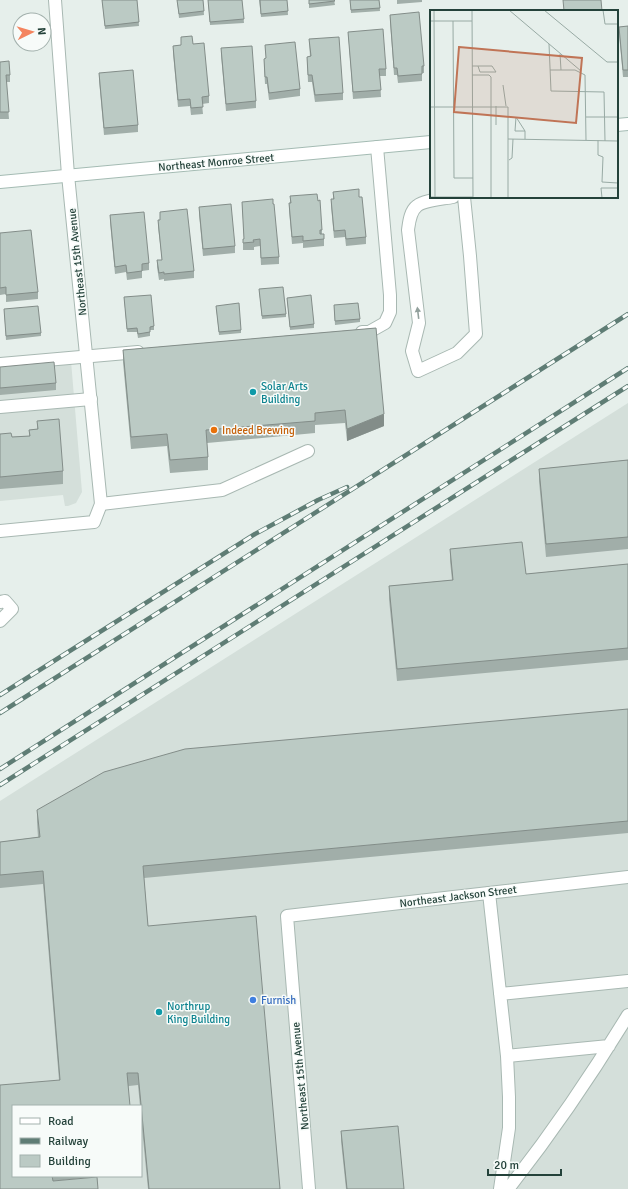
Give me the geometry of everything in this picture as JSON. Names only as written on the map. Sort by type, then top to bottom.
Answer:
[{"type":"street","name":"Northeast 15th Avenue","points":[[0,531],[94,522],[101,504],[68,175],[55,0]]},
{"type":"street","points":[[618,125],[628,124]]},
{"type":"street","name":"Northeast Monroe Street","points":[[0,182],[430,142]]},
{"type":"street","points":[[353,333],[369,332],[386,323],[390,312],[390,295],[377,147]]},
{"type":"street","points":[[447,198],[430,201],[416,206],[411,216],[408,230],[419,323],[412,351],[418,371],[457,353],[476,334],[464,198]]},
{"type":"street","points":[[0,364],[148,351]]},
{"type":"street","points":[[0,407],[91,399]]},
{"type":"street","points":[[101,504],[222,490],[308,451]]},
{"type":"street","points":[[0,602],[4,601],[12,609],[0,621]]},
{"type":"street","name":"Northeast Jackson Street","points":[[287,916],[628,877]]},
{"type":"street","points":[[489,893],[507,1056],[509,1097],[509,1128],[500,1189]]},
{"type":"street","name":"Northeast 15th Avenue","points":[[287,916],[309,1189]]},
{"type":"street","points":[[500,994],[628,981]]},
{"type":"street","points":[[508,1189],[545,1141],[628,1015]]},
{"type":"street","points":[[507,1056],[609,1046]]},
{"type":"shaded area","points":[[71,361],[82,492],[76,503],[68,506],[65,506],[63,495],[0,501],[0,368]]},
{"type":"shaded area","points":[[628,403],[628,1189],[0,1189],[0,801]]},
{"type":"building","points":[[102,0],[137,0],[139,22],[105,26]]},
{"type":"building","points":[[177,0],[203,0],[204,11],[179,14]]},
{"type":"building","points":[[208,0],[242,0],[244,19],[210,22]]},
{"type":"building","points":[[260,0],[287,0],[288,11],[261,14]]},
{"type":"building","points":[[309,0],[334,0],[335,1],[309,4]]},
{"type":"building","points":[[350,0],[379,0],[380,8],[351,10]]},
{"type":"building","points":[[563,0],[601,0],[602,10],[564,10]]},
{"type":"building","points":[[419,12],[424,66],[422,66],[422,74],[398,76],[397,68],[394,68],[390,15]]},
{"type":"building","points":[[628,26],[628,70],[623,70],[619,27]]},
{"type":"building","points":[[383,29],[386,69],[379,69],[381,90],[353,92],[348,32]]},
{"type":"building","points":[[192,36],[193,44],[204,43],[209,96],[202,97],[203,107],[191,108],[190,99],[178,100],[173,46],[181,45],[181,37]]},
{"type":"building","points":[[339,37],[343,93],[315,95],[312,75],[308,75],[307,57],[311,56],[309,39]]},
{"type":"building","points":[[295,42],[300,89],[269,93],[267,77],[265,77],[265,45]]},
{"type":"building","points":[[252,46],[256,101],[226,104],[221,48]]},
{"type":"building","points":[[9,61],[10,75],[6,75],[9,112],[0,112],[0,62]]},
{"type":"building","points":[[133,70],[138,125],[104,128],[99,73]]},
{"type":"building","points":[[359,189],[359,197],[362,197],[366,237],[346,239],[345,230],[334,231],[331,199],[334,199],[333,192]]},
{"type":"building","points":[[317,194],[318,201],[320,200],[322,230],[320,230],[320,234],[324,234],[324,239],[303,241],[303,236],[292,237],[289,203],[291,203],[290,196]]},
{"type":"building","points":[[273,199],[279,257],[261,258],[260,239],[253,240],[254,242],[243,243],[242,202]]},
{"type":"building","points":[[231,204],[235,246],[203,249],[199,207]]},
{"type":"building","points":[[187,209],[194,271],[164,274],[164,272],[159,273],[157,260],[162,260],[158,220],[160,220],[160,212]]},
{"type":"building","points":[[144,212],[149,263],[142,264],[142,271],[127,273],[126,265],[115,267],[110,215]]},
{"type":"building","points":[[31,230],[38,292],[6,295],[6,287],[0,288],[0,233]]},
{"type":"building","points":[[283,287],[286,314],[262,316],[259,289]]},
{"type":"building","points":[[151,295],[154,326],[150,327],[150,332],[138,334],[137,328],[127,329],[124,297]]},
{"type":"building","points":[[311,295],[314,324],[290,327],[287,298]]},
{"type":"building","points":[[239,303],[241,330],[219,332],[216,306]]},
{"type":"building","points":[[358,303],[360,319],[335,321],[334,305]]},
{"type":"building","points":[[38,306],[41,333],[6,336],[4,309]]},
{"type":"building","name":"Solar Arts Building","points":[[376,328],[384,414],[347,429],[345,410],[315,413],[315,421],[206,430],[208,457],[170,460],[167,434],[131,437],[123,350]]},
{"type":"building","points":[[54,362],[56,383],[0,388],[0,367]]},
{"type":"building","points":[[59,419],[63,471],[0,477],[0,434],[11,433],[12,437],[30,436],[29,430],[38,429],[37,421]]},
{"type":"building","points":[[628,460],[628,537],[546,544],[539,469]]},
{"type":"building","points":[[522,542],[526,574],[628,564],[628,648],[397,669],[389,586],[453,580],[450,549]]},
{"type":"building","name":"Northrup King Building","points":[[628,709],[628,821],[143,866],[148,926],[256,916],[280,1189],[149,1189],[138,1073],[127,1073],[130,1105],[12,1105],[12,1177],[52,1177],[53,1181],[97,1177],[98,1189],[0,1189],[0,1085],[60,1080],[43,871],[0,875],[0,842],[40,837],[37,810],[104,772],[185,749]]},
{"type":"building","points":[[398,1126],[404,1189],[347,1189],[341,1131]]},
{"type":"railway","points":[[0,713],[628,314]]},
{"type":"railway","points":[[0,769],[628,368]]},
{"type":"railway","points":[[0,785],[628,386]]},
{"type":"railway","points":[[0,695],[255,534],[318,500],[347,487]]},
{"type":"place","name":"Solar Arts Building","points":[[253,392]]},
{"type":"place","name":"Indeed Brewing","points":[[214,430]]},
{"type":"place","name":"Furnish","points":[[253,1000]]},
{"type":"place","name":"Northrup King Building","points":[[159,1012]]}]
